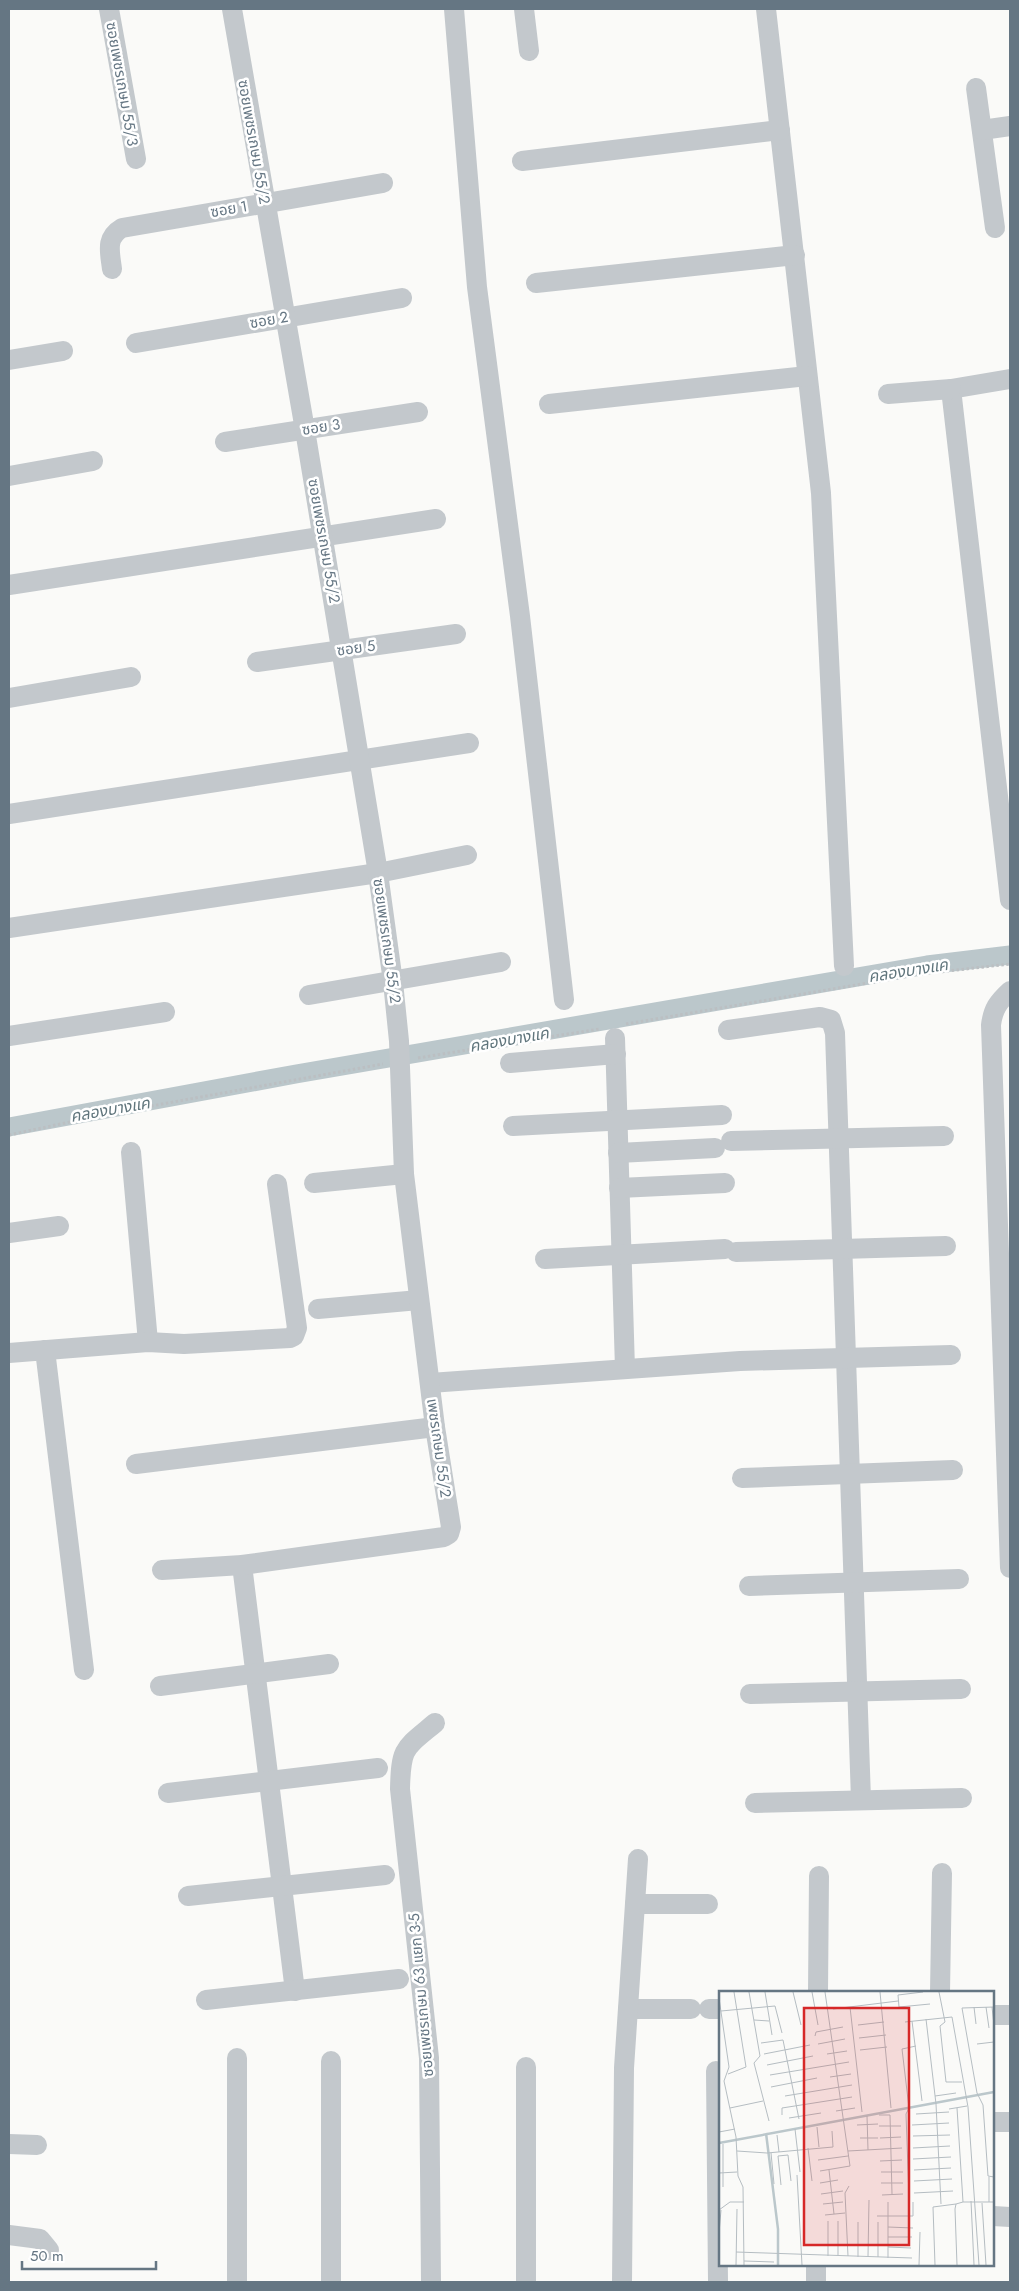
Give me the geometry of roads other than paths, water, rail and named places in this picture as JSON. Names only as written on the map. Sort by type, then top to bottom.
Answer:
[{"type":"street","name":"ซอยเพชรเกษม 55/3","points":[[109,9],[136,159]]},
{"type":"street","name":"ซอยเพชรเกษม 55/2","points":[[232,9],[264,203],[306,430],[343,650],[393,982],[399,1041],[400,1075]]},
{"type":"street","points":[[454,9],[477,287],[520,616],[564,1000]]},
{"type":"street","points":[[524,9],[529,51]]},
{"type":"street","points":[[766,9],[821,493],[844,966]]},
{"type":"street","points":[[976,88],[994,228]]},
{"type":"street","points":[[982,130],[1010,126]]},
{"type":"street","points":[[522,160],[780,130]]},
{"type":"street","name":"ซอย 1","points":[[112,269],[111,237],[122,228],[383,183]]},
{"type":"street","points":[[536,283],[795,255]]},
{"type":"street","name":"ซอย 2","points":[[136,344],[402,298]]},
{"type":"street","points":[[9,360],[63,351]]},
{"type":"street","points":[[549,404],[807,376]]},
{"type":"street","points":[[888,394],[951,388],[1010,379]]},
{"type":"street","points":[[951,388],[1010,900]]},
{"type":"street","name":"ซอย 3","points":[[224,442],[418,412]]},
{"type":"street","points":[[9,476],[93,461]]},
{"type":"street","points":[[9,585],[436,519]]},
{"type":"street","name":"ซอย 5","points":[[257,662],[456,634]]},
{"type":"street","points":[[9,698],[131,677]]},
{"type":"street","points":[[9,814],[469,743]]},
{"type":"street","points":[[9,928],[378,873],[467,855]]},
{"type":"street","points":[[309,995],[501,962]]},
{"type":"street","points":[[1010,991],[997,1002],[993,1011],[991,1025],[1010,1568]]},
{"type":"street","points":[[9,1036],[165,1012]]},
{"type":"street","points":[[728,1030],[820,1017],[832,1020],[835,1033],[861,1800]]},
{"type":"street","points":[[510,1063],[616,1046],[625,1369]]},
{"type":"street","name":"เพชรเกษม 55/2","points":[[162,1570],[242,1565],[444,1537],[449,1534],[451,1527],[434,1427],[404,1174],[400,1075]]},
{"type":"street","points":[[513,1126],[722,1114]]},
{"type":"street","points":[[618,1152],[838,1139],[944,1136]]},
{"type":"street","points":[[131,1152],[148,1342]]},
{"type":"street","points":[[314,1183],[404,1174]]},
{"type":"street","points":[[619,1188],[725,1183]]},
{"type":"street","points":[[9,1353],[148,1342],[184,1344],[285,1339],[294,1336],[297,1328],[277,1184]]},
{"type":"street","points":[[9,1233],[60,1226]]},
{"type":"street","points":[[545,1259],[621,1254],[946,1246]]},
{"type":"street","points":[[318,1309],[419,1300]]},
{"type":"street","points":[[45,1350],[84,1670]]},
{"type":"street","points":[[430,1383],[740,1361],[951,1355]]},
{"type":"street","points":[[136,1464],[434,1427]]},
{"type":"street","points":[[742,1478],[953,1470]]},
{"type":"street","points":[[242,1565],[295,1991]]},
{"type":"street","points":[[749,1586],[959,1579]]},
{"type":"street","points":[[160,1686],[329,1664]]},
{"type":"street","points":[[750,1694],[960,1689]]},
{"type":"street","name":"ซอยเพชรเกษม 63 แยก 3-5","points":[[431,2282],[429,2058],[400,1789],[400,1765],[404,1750],[435,1723]]},
{"type":"street","points":[[168,1793],[378,1768]]},
{"type":"street","points":[[755,1803],[962,1798]]},
{"type":"street","points":[[622,2282],[624,2068],[638,1859]]},
{"type":"street","points":[[940,1991],[942,1873]]},
{"type":"street","points":[[188,1896],[385,1875]]},
{"type":"street","points":[[818,1991],[819,1876]]},
{"type":"street","points":[[635,1904],[708,1904]]},
{"type":"street","points":[[206,2000],[399,1979]]},
{"type":"street","points":[[628,2009],[707,2009]]},
{"type":"street","points":[[994,2015],[1010,2015]]},
{"type":"street","points":[[237,2058],[237,2282]]},
{"type":"street","points":[[330,2061],[331,2282]]},
{"type":"street","points":[[526,2067],[526,2282]]},
{"type":"street","points":[[716,2071],[718,2282]]},
{"type":"street","points":[[994,2122],[1010,2122]]},
{"type":"street","points":[[9,2144],[37,2144]]},
{"type":"street","points":[[994,2216],[1010,2217]]},
{"type":"street","points":[[9,2235],[40,2239],[49,2250]]},
{"type":"street","points":[[816,2266],[816,2282]]},
{"type":"waterway","name":"คลองบางแค","points":[[9,1127],[296,1074],[927,965],[1010,955]]}]
